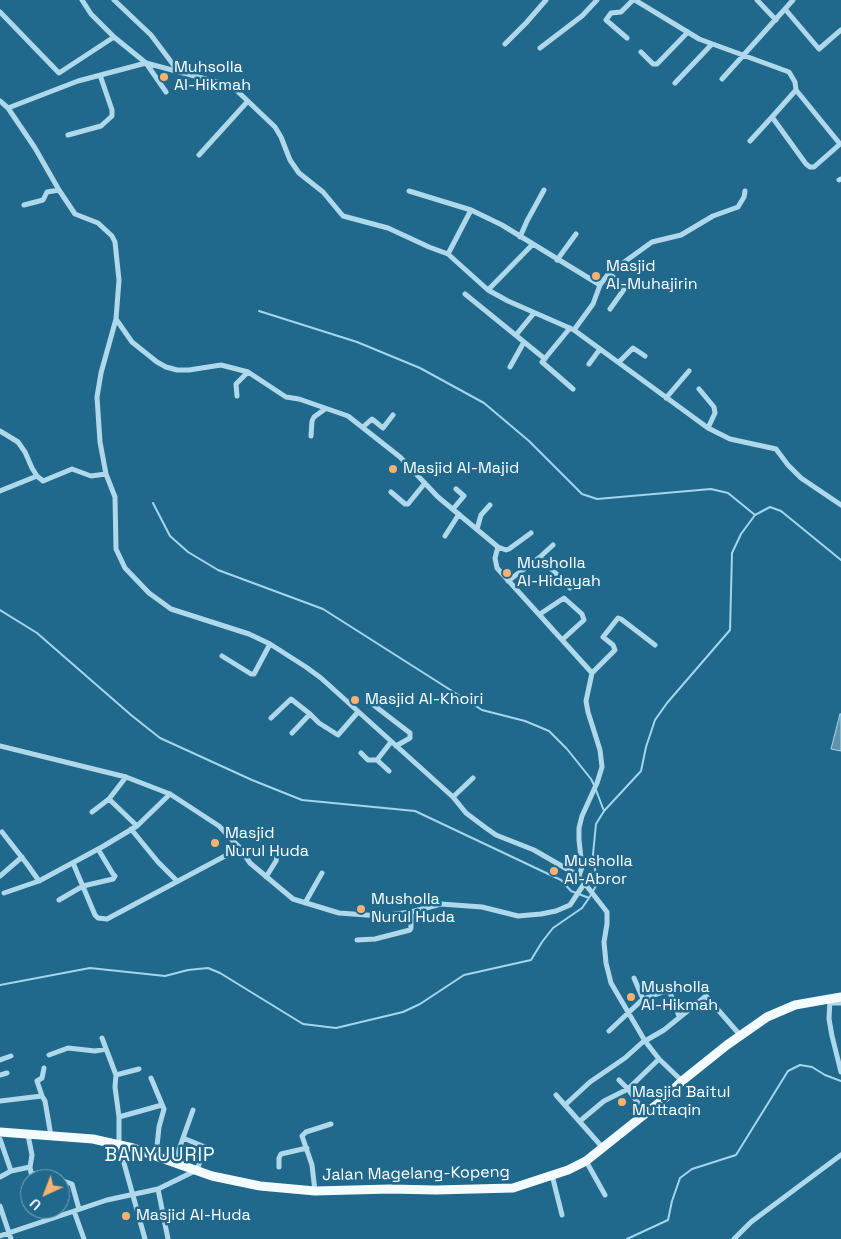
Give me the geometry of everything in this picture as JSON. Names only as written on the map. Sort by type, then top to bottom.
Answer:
[{"type":"main road","name":"Jalan Magelang-Kopeng","points":[[0,1132],[93,1139],[156,1156],[212,1176],[260,1186],[315,1191],[513,1188],[568,1170],[586,1161],[740,1035],[767,1016],[795,1005],[830,1001],[841,997]]},
{"type":"street","points":[[82,0],[91,14],[114,37],[146,63],[166,92]]},
{"type":"street","points":[[114,0],[151,35],[178,71]]},
{"type":"street","points":[[505,44],[546,0]]},
{"type":"street","points":[[540,48],[582,16],[597,0]]},
{"type":"street","points":[[627,38],[606,20],[611,13],[621,12],[634,0],[642,2],[688,32],[712,44],[789,72],[795,82],[796,90],[840,144],[818,166],[810,167],[772,117]]},
{"type":"street","points":[[756,0],[776,20]]},
{"type":"street","points":[[722,79],[793,0]]},
{"type":"street","points":[[785,9],[819,49],[841,30]]},
{"type":"street","points":[[1,14],[59,73],[114,37]]},
{"type":"street","points":[[641,52],[653,64],[657,64],[688,32]]},
{"type":"street","points":[[676,83],[712,44]]},
{"type":"street","points":[[8,108],[78,81],[146,63],[232,86],[275,128],[290,160],[299,173],[323,192],[343,216],[388,228],[448,254],[488,290],[572,329],[708,428],[730,439],[776,449],[788,466],[801,478],[841,505]]},
{"type":"street","points":[[68,135],[101,126],[112,116],[112,110],[100,75]]},
{"type":"street","points":[[750,141],[796,90]]},
{"type":"street","points":[[0,101],[8,108],[35,148],[75,214],[98,223],[112,236],[117,253],[119,280],[116,319],[101,373],[97,397],[100,442],[106,474],[115,497],[116,549],[125,568],[137,582],[162,604],[179,614],[225,626],[270,644],[321,678],[453,797],[466,812],[496,835],[534,850],[579,876],[607,912],[604,942],[606,963],[611,983],[645,1041],[659,1059],[682,1082]]},
{"type":"street","points":[[199,155],[248,101]]},
{"type":"street","points":[[24,205],[43,200],[47,192],[59,190]]},
{"type":"street","points":[[520,237],[544,190]]},
{"type":"street","points":[[409,191],[471,210],[502,225],[600,285]]},
{"type":"street","points":[[573,390],[542,362],[593,304],[600,285],[609,273],[652,242],[681,235],[706,220],[735,209],[740,204],[746,191]]},
{"type":"street","points":[[448,254],[471,210]]},
{"type":"street","points":[[557,260],[576,234]]},
{"type":"street","points":[[488,290],[532,244]]},
{"type":"street","points":[[609,273],[625,288],[610,309]]},
{"type":"street","points":[[465,294],[545,358]]},
{"type":"street","points":[[516,335],[534,313]]},
{"type":"street","points":[[116,319],[132,342],[166,367],[177,370],[189,370],[221,365],[248,372],[286,397],[299,399],[348,416],[400,457],[453,509],[498,547],[506,550],[509,549],[531,533]]},
{"type":"street","points":[[510,367],[524,342]]},
{"type":"street","points":[[619,362],[633,348],[645,356]]},
{"type":"street","points":[[589,364],[600,349]]},
{"type":"street","points":[[237,396],[236,384],[248,372]]},
{"type":"street","points":[[666,398],[689,372]]},
{"type":"street","points":[[699,389],[714,407],[715,413],[708,428]]},
{"type":"street","points":[[311,436],[312,421],[324,409]]},
{"type":"street","points":[[363,427],[372,419],[383,428],[393,415]]},
{"type":"street","points":[[0,431],[18,442],[26,452],[29,464],[40,480],[47,481],[72,469],[91,476],[106,474]]},
{"type":"street","points":[[0,491],[37,476]]},
{"type":"street","points":[[391,492],[405,504],[408,504],[425,483]]},
{"type":"street","points":[[453,509],[464,496],[456,489]]},
{"type":"street","points":[[477,529],[481,515],[490,505]]},
{"type":"street","points":[[445,536],[459,514]]},
{"type":"street","points":[[508,581],[540,557],[552,545]]},
{"type":"street","points":[[498,547],[495,563],[508,581],[592,672]]},
{"type":"street","points":[[540,557],[570,588]]},
{"type":"street","points":[[540,614],[564,598],[582,614],[584,620],[563,639]]},
{"type":"street","points":[[579,876],[582,867],[579,828],[582,816],[598,783],[602,767],[600,750],[586,701],[592,672],[615,650],[613,645],[603,637],[618,618],[621,618],[655,645]]},
{"type":"street","points":[[222,656],[254,674],[270,644]]},
{"type":"street","points":[[271,718],[291,699],[319,723],[338,735],[358,712]]},
{"type":"street","points":[[367,700],[410,733],[410,738],[393,744],[377,760]]},
{"type":"street","points":[[292,733],[310,714]]},
{"type":"street","points":[[0,746],[126,777],[149,784],[170,794],[219,826],[240,848],[250,863],[293,899],[339,913],[380,916],[411,912],[441,904],[482,907],[518,916],[530,916],[565,908],[576,898],[584,884]]},
{"type":"street","points":[[361,753],[368,760],[377,760],[389,771]]},
{"type":"street","points":[[92,812],[109,799],[126,777]]},
{"type":"street","points":[[453,797],[473,778]]},
{"type":"street","points":[[4,894],[39,881],[137,826],[170,794]]},
{"type":"street","points":[[109,799],[137,826]]},
{"type":"street","points":[[132,829],[158,862],[178,881]]},
{"type":"street","points":[[2,832],[39,881]]},
{"type":"street","points":[[72,863],[95,915],[98,918],[108,918],[240,848]]},
{"type":"street","points":[[59,900],[83,886],[114,879],[98,849]]},
{"type":"street","points":[[266,877],[276,861],[278,851]]},
{"type":"street","points":[[0,876],[22,857]]},
{"type":"street","points":[[305,902],[322,873]]},
{"type":"street","points":[[358,940],[376,939],[410,930],[411,912]]},
{"type":"street","points":[[634,978],[643,998]]},
{"type":"street","points":[[609,1031],[643,998],[669,990],[679,1016]]},
{"type":"street","points":[[565,1105],[578,1092],[645,1041],[664,1030],[706,996],[740,1035]]},
{"type":"street","points":[[840,1070],[830,1028],[830,1001],[841,1003]]},
{"type":"street","points":[[102,1038],[116,1075],[119,1145],[145,1239]]},
{"type":"street","points":[[49,1055],[68,1048],[95,1051],[106,1049]]},
{"type":"street","points":[[0,1060],[11,1056]]},
{"type":"street","points":[[580,1121],[604,1101],[628,1089],[659,1059]]},
{"type":"street","points":[[44,1068],[42,1078],[37,1080],[46,1106],[51,1136]]},
{"type":"street","points":[[116,1075],[139,1069]]},
{"type":"street","points":[[0,1075],[7,1073]]},
{"type":"street","points":[[151,1078],[164,1112],[159,1127],[156,1156]]},
{"type":"street","points":[[619,1080],[645,1113]]},
{"type":"street","points":[[556,1095],[604,1148]]},
{"type":"street","points":[[0,1101],[42,1096]]},
{"type":"street","points":[[119,1117],[162,1104]]},
{"type":"street","points":[[175,1162],[192,1110]]},
{"type":"street","points":[[315,1191],[303,1134],[331,1124]]},
{"type":"street","points":[[0,1177],[11,1171],[30,1167],[32,1155],[28,1135]]},
{"type":"street","points":[[0,1236],[108,1200],[158,1189],[197,1170],[205,1147],[183,1138]]},
{"type":"street","points":[[0,1139],[11,1171]]},
{"type":"street","points":[[279,1167],[281,1154],[307,1148]]},
{"type":"street","points":[[734,1239],[752,1222],[841,1154]]},
{"type":"street","points":[[586,1161],[605,1194]]},
{"type":"street","points":[[552,1175],[562,1215]]},
{"type":"street","points":[[70,1183],[72,1184],[84,1239]]},
{"type":"street","points":[[158,1189],[168,1239]]},
{"type":"street","points":[[0,1206],[11,1239]]},
{"type":"water","points":[[841,714],[841,751],[831,749]]},
{"type":"waterway","points":[[259,311],[357,342],[420,368],[484,403],[529,441],[582,494],[597,499],[711,489],[728,493],[755,515]]},
{"type":"waterway","points":[[153,503],[170,536],[188,552],[218,570],[323,609],[482,710],[525,721],[549,731],[567,749],[594,785]]},
{"type":"waterway","points":[[0,985],[90,968],[165,976],[188,970],[208,968],[220,973],[303,1024],[336,1028],[403,1012],[420,1004],[464,975],[531,960],[553,928],[582,908],[597,884],[593,854],[596,824],[604,811],[641,771],[646,747],[655,720],[667,703],[730,630],[732,553],[741,534],[755,515],[770,507],[781,511],[841,560]]},
{"type":"waterway","points":[[0,610],[37,633],[160,738],[252,780],[302,800],[415,811],[561,880],[571,891],[589,898]]},
{"type":"waterway","points":[[596,790],[604,811]]},
{"type":"waterway","points":[[627,1239],[668,1220],[680,1178],[692,1169],[736,1155],[788,1071],[800,1065],[812,1067],[825,1075],[841,1081]]},
{"type":"place","name":"Muhsolla Al-Hikmah","points":[[164,77]]},
{"type":"place","name":"Masjid Al-Muhajirin","points":[[596,276]]},
{"type":"place","name":"Masjid Al-Majid","points":[[393,469]]},
{"type":"place","name":"Musholla Al-Hidayah","points":[[507,573]]},
{"type":"place","name":"Masjid Al-Khoiri","points":[[355,700]]},
{"type":"place","name":"Masjid Nurul Huda","points":[[215,843]]},
{"type":"place","name":"Musholla Al-Abror","points":[[554,871]]},
{"type":"place","name":"Musholla Nurul Huda","points":[[361,909]]},
{"type":"place","name":"Musholla Al-Hikmah","points":[[631,997]]},
{"type":"place","name":"Masjid Baitul Muttaqin","points":[[622,1102]]},
{"type":"place","name":"Masjid Al-Huda","points":[[126,1216]]},
{"type":"district","name":"BANYUURIP","points":[[160,1156]]}]
